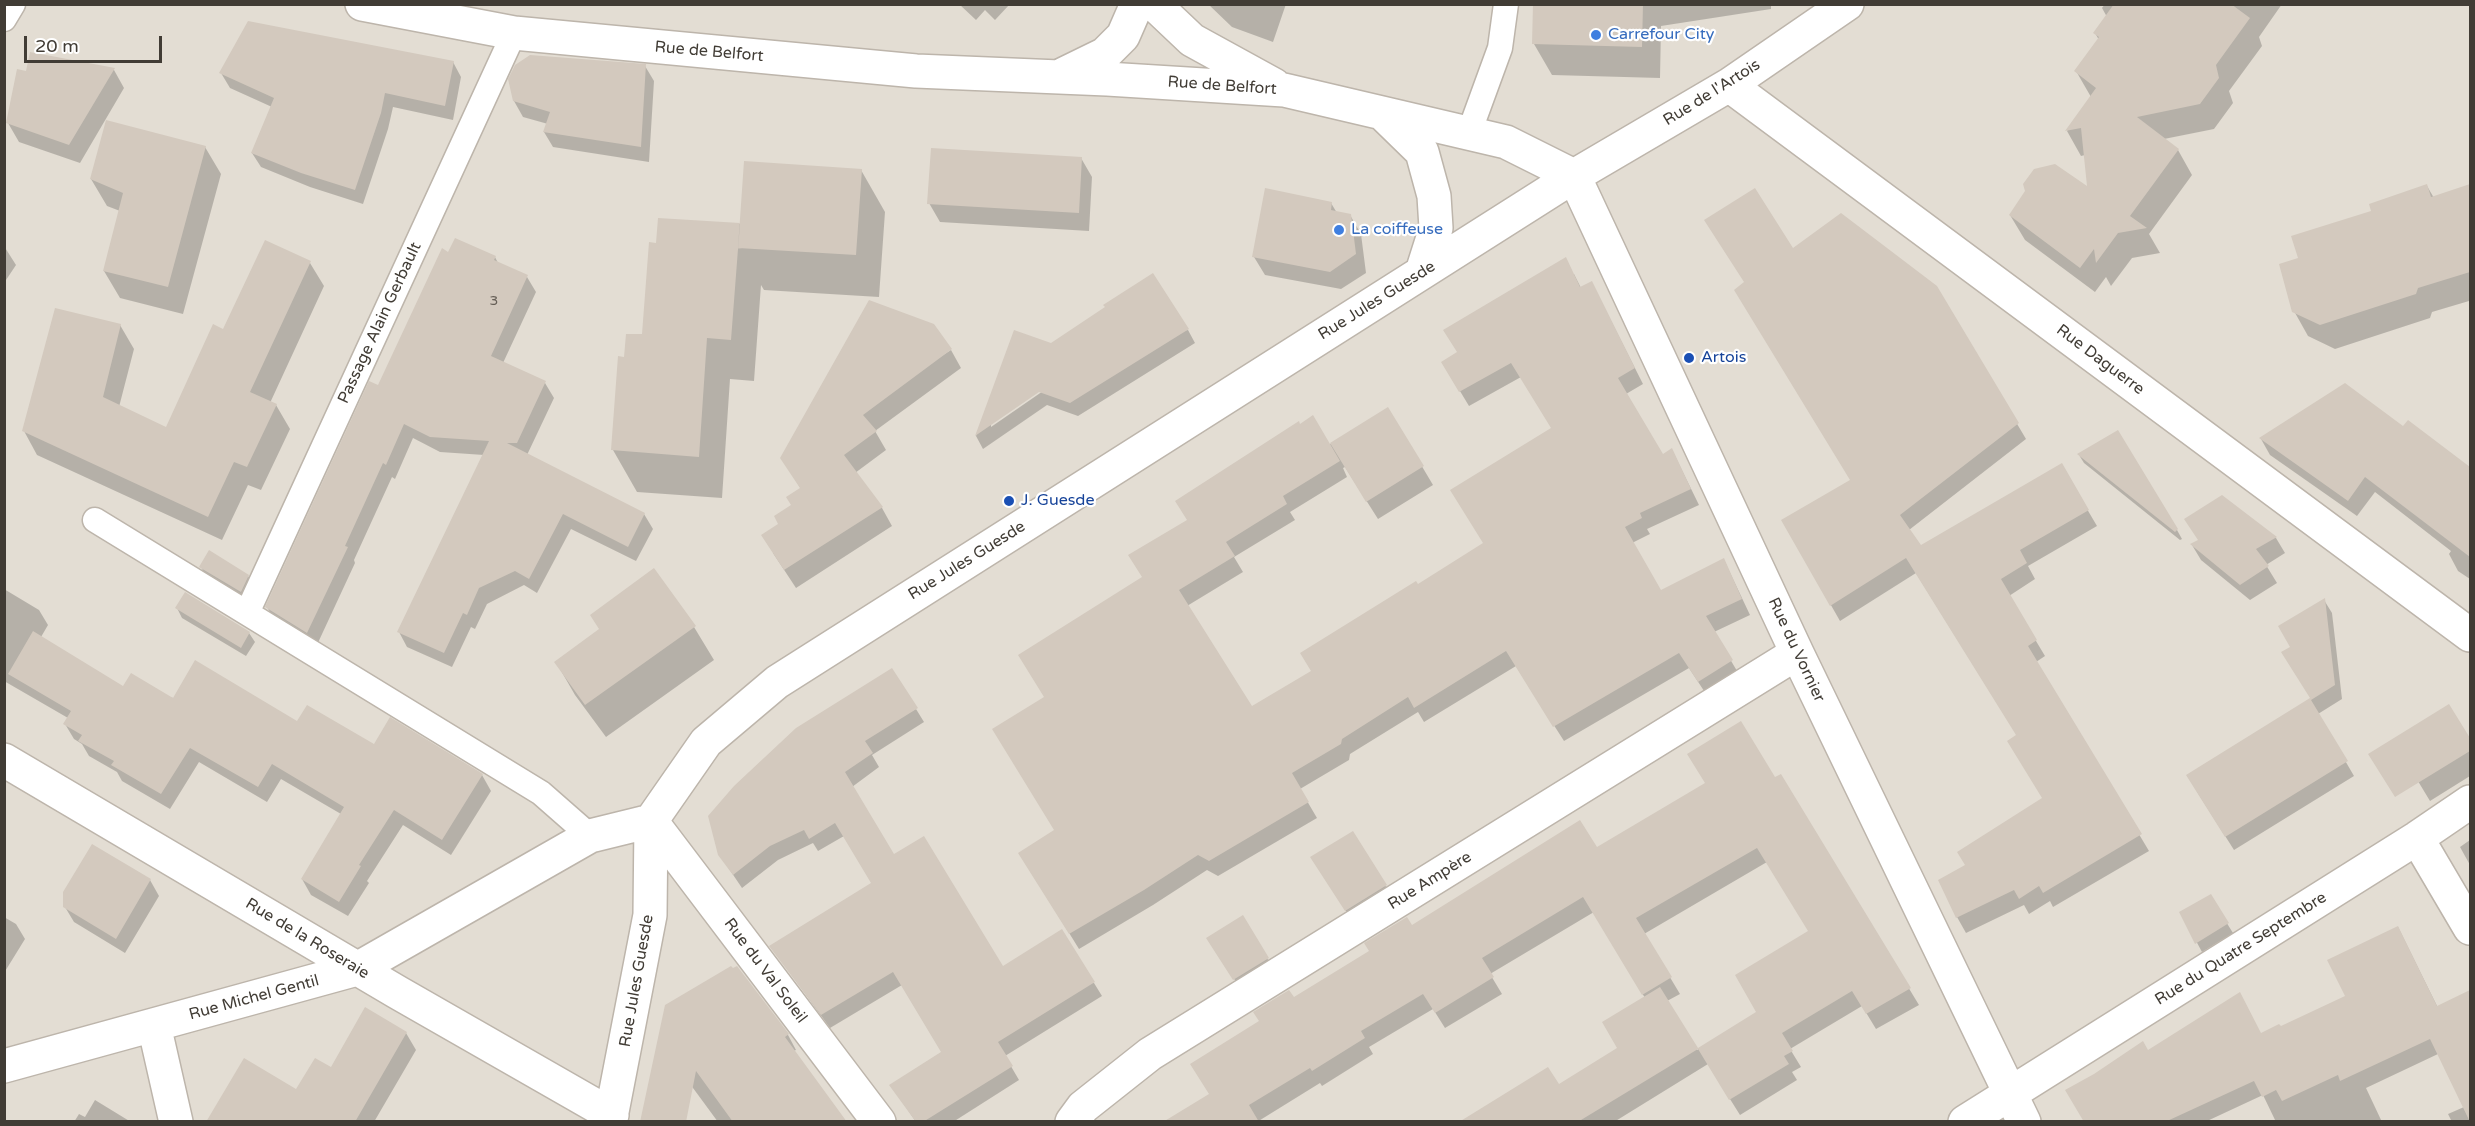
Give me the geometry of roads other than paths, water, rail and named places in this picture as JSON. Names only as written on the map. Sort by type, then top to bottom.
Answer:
[{"type":"street","name":"Rue de Belfort","points":[[362,4],[514,33],[916,71],[1060,76],[1284,90],[1506,142],[1574,176]]},
{"type":"street","name":"Rue de Belfort","points":[[1060,76],[1106,54],[1123,36],[1137,4]]},
{"type":"street","points":[[1154,4],[1192,40],[1284,90]]},
{"type":"street","name":"Rue de l'Artois","points":[[1574,176],[1728,85],[1847,4]]},
{"type":"street","name":"Rue Daguerre","points":[[1728,85],[2470,635]]},
{"type":"street","points":[[1382,113],[1422,152],[1434,196],[1436,228],[1422,272]]},
{"type":"street","name":"Rue Jules Guesde","points":[[611,1118],[650,915],[651,821],[706,742],[777,682],[1574,176]]},
{"type":"street","name":"Rue du Vornier","points":[[1574,176],[1797,653],[2017,1108]]},
{"type":"street","name":"Rue Ampère","points":[[1072,1122],[1083,1107],[1150,1054],[1797,653]]},
{"type":"street","name":"Rue de la Roseraie","points":[[4,760],[611,1118]]},
{"type":"street","name":"Rue du Quatre Septembre","points":[[1965,1122],[2017,1108],[2470,802]]},
{"type":"street","name":"Rue Michel Gentil","points":[[4,1066],[357,969],[590,836],[651,821]]},
{"type":"street","name":"Rue du Val Soleil","points":[[651,821],[879,1122]]},
{"type":"street","points":[[2417,838],[2470,928]]},
{"type":"street","points":[[154,1025],[176,1122]]},
{"type":"lane","points":[[4,19],[13,4]]},
{"type":"lane","points":[[1469,133],[1500,48],[1506,4]]},
{"type":"lane","name":"Passage Alain Gerbault","points":[[247,613],[514,33]]},
{"type":"lane","points":[[96,520],[542,793],[590,836]]},
{"type":"place","name":"Carrefour City","points":[[1596,35]]},
{"type":"place","name":"La coiffeuse","points":[[1339,230]]},
{"type":"place","name":"Artois","points":[[1689,358]]},
{"type":"place","name":"J. Guesde","points":[[1009,501]]}]
